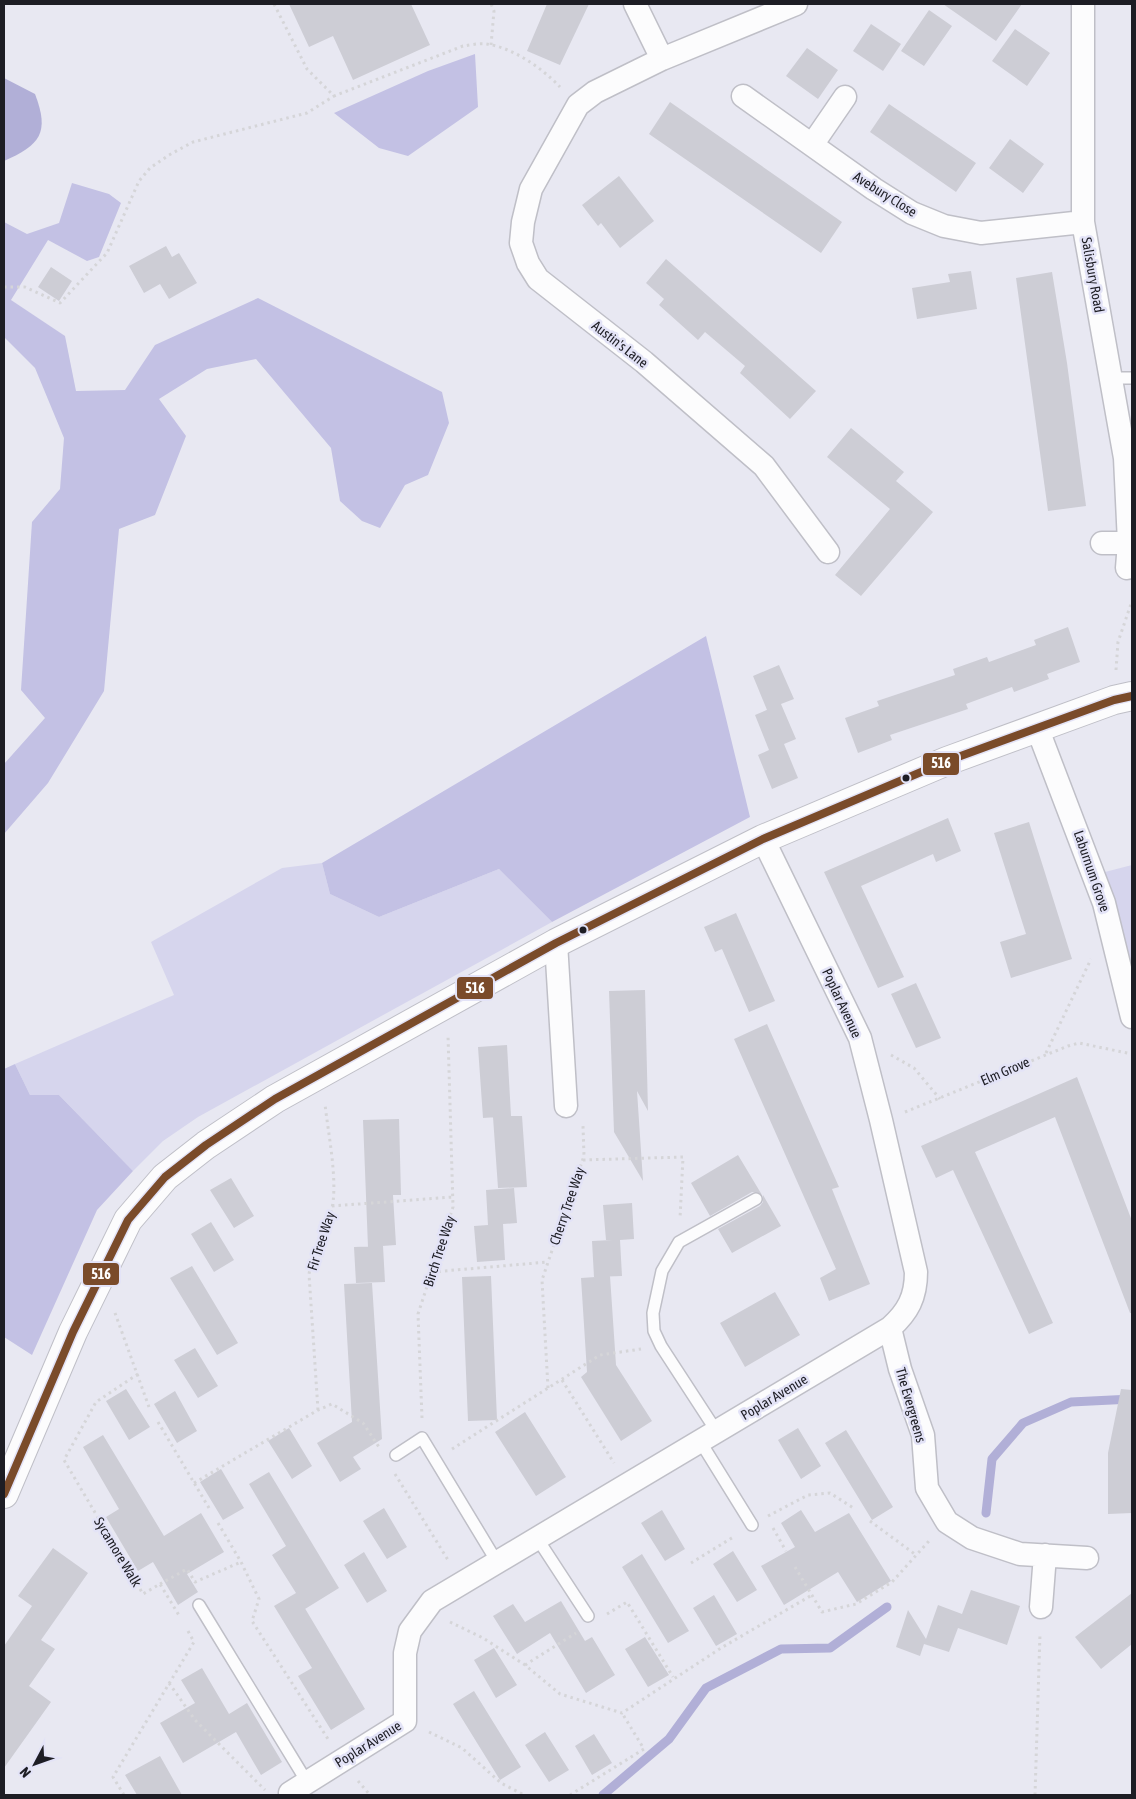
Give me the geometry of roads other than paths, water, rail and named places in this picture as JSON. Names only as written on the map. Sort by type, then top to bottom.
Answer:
[{"type":"street","points":[[635,4],[662,60]]},
{"type":"street","name":"Austin's Lane","points":[[796,4],[662,60],[595,92],[578,105],[531,189],[522,222],[521,243],[528,263],[538,280],[644,362],[764,466],[828,552]]},
{"type":"street","name":"Salisbury Road","points":[[1084,4],[1083,222],[1122,378],[1128,543],[1127,568]]},
{"type":"street","name":"Avebury Close","points":[[743,96],[905,208],[944,226],[981,233],[1083,222]]},
{"type":"street","points":[[812,145],[845,97]]},
{"type":"street","points":[[1102,543],[1128,543]]},
{"type":"street","points":[[6,1480],[100,1274],[128,1220],[165,1177],[229,1130],[275,1100],[322,1073],[556,943],[763,839],[947,761],[1123,698]]},
{"type":"street","name":"Laburnum Grove","points":[[1038,730],[1093,869],[1109,921],[1132,1017]]},
{"type":"street","name":"Poplar Avenue","points":[[289,1790],[405,1721],[405,1653],[410,1631],[432,1601],[890,1328],[903,1316],[912,1302],[916,1286],[916,1272],[860,1038],[763,839]]},
{"type":"street","points":[[556,943],[566,1106]]},
{"type":"street","name":"The Evergreens","points":[[890,1328],[900,1369],[923,1435],[927,1488],[947,1522],[972,1538],[1020,1554],[1087,1558]]},
{"type":"street","points":[[1041,1607],[1045,1555]]},
{"type":"lane","points":[[752,1525],[661,1346],[654,1331],[652,1313],[662,1271],[679,1242],[756,1199]]},
{"type":"lane","points":[[396,1455],[422,1438],[497,1562]]},
{"type":"lane","points":[[537,1538],[594,1618]]},
{"type":"lane","points":[[199,1605],[289,1790]]},
{"type":"waterway","points":[[986,1513],[992,1459],[1023,1423],[1071,1402],[1132,1399]]},
{"type":"waterway","points":[[603,1795],[669,1739],[706,1688],[781,1649],[830,1648],[887,1607]]}]
